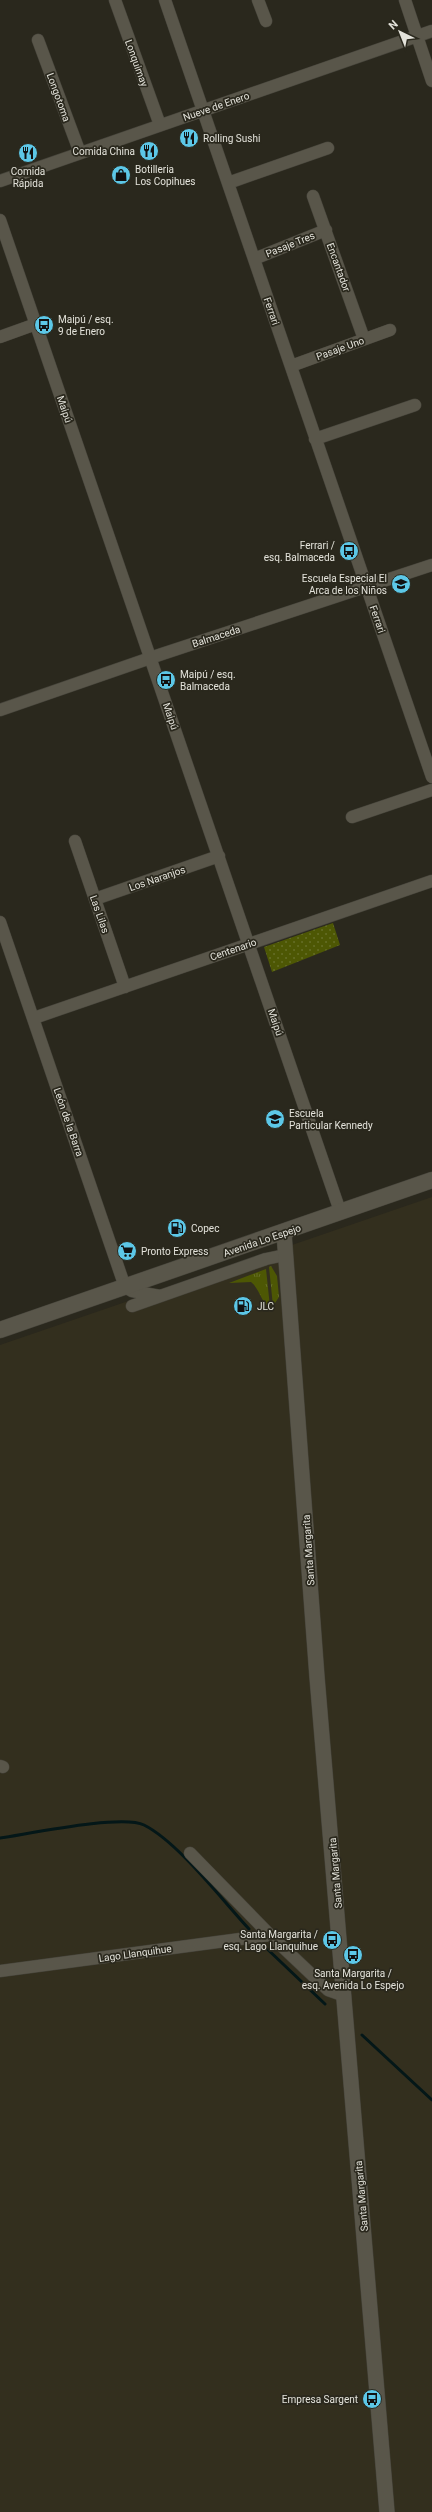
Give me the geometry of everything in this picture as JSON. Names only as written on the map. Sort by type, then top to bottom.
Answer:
[{"type":"main road","name":"Avenida Lo Espejo","points":[[0,1330],[284,1233],[432,1180]]},
{"type":"street","name":"Lonquimay","points":[[115,0],[160,125]]},
{"type":"street","name":"Ferrari","points":[[165,0],[432,777]]},
{"type":"street","points":[[258,0],[266,21]]},
{"type":"street","points":[[404,0],[432,81]]},
{"type":"street","name":"Nueve de Enero","points":[[0,181],[432,32]]},
{"type":"street","name":"Longotoma","points":[[38,40],[80,153]]},
{"type":"street","points":[[228,183],[328,148]]},
{"type":"street","name":"Encantador","points":[[313,196],[364,339]]},
{"type":"street","name":"Maipú","points":[[0,220],[340,1212]]},
{"type":"street","name":"Pasaje Tres","points":[[254,259],[326,230]]},
{"type":"street","points":[[0,337],[36,324]]},
{"type":"street","name":"Pasaje Uno","points":[[290,366],[390,330]]},
{"type":"street","points":[[316,439],[415,404]]},
{"type":"street","name":"Balmaceda","points":[[0,710],[151,658],[432,565]]},
{"type":"street","points":[[352,817],[432,790]]},
{"type":"street","name":"Las Lilas","points":[[75,841],[125,986]]},
{"type":"street","name":"Los Naranjos","points":[[95,899],[219,856]]},
{"type":"street","name":"Centenario","points":[[34,1018],[432,881]]},
{"type":"street","name":"León de la Barra","points":[[0,922],[125,1287]]},
{"type":"street","name":"Santa Margarita","points":[[284,1233],[318,1684],[346,1996],[387,2512]]},
{"type":"street","name":"Avenida Lo Espejo","points":[[132,1306],[266,1259],[285,1255]]},
{"type":"street","points":[[125,1287],[132,1292],[160,1296]]},
{"type":"street","points":[[190,1853],[270,1935],[328,1990],[346,1996]]},
{"type":"street","name":"Lago Llanquihue","points":[[0,1971],[270,1935]]},
{"type":"shaded area","points":[[432,1197],[432,2512],[0,2512],[0,1345]]},
{"type":"green space","points":[[333,923],[340,945],[272,972],[264,947]]},
{"type":"green space","points":[[271,1266],[277,1276],[279,1297],[273,1306],[269,1267]]},
{"type":"green space","points":[[266,1269],[270,1307],[264,1302],[251,1282],[229,1283]]},
{"type":"waterway","points":[[0,1838],[96,1823],[133,1822],[144,1825],[171,1844],[199,1872],[249,1929]]},
{"type":"waterway","points":[[262,1944],[325,2004]]},
{"type":"waterway","points":[[362,2035],[432,2100]]},
{"type":"place","name":"Rolling Sushi","points":[[189,138]]},
{"type":"place","name":"Comida China","points":[[149,151]]},
{"type":"place","name":"Comida Rápida","points":[[28,153]]},
{"type":"place","name":"Botilleria Los Copihues","points":[[121,175]]},
{"type":"place","name":"Maipú / esq. 9 de Enero","points":[[44,325]]},
{"type":"place","name":"Ferrari / esq. Balmaceda","points":[[349,551]]},
{"type":"place","name":"Escuela Especial El Arca de los Niños","points":[[401,584]]},
{"type":"place","name":"Maipú / esq. Balmaceda","points":[[166,680]]},
{"type":"place","name":"Escuela Particular Kennedy","points":[[275,1119]]},
{"type":"place","name":"Copec","points":[[177,1228]]},
{"type":"place","name":"Pronto Express","points":[[127,1251]]},
{"type":"place","name":"JLC","points":[[243,1306]]},
{"type":"place","name":"Santa Margarita / esq. Lago Llanquihue","points":[[332,1940]]},
{"type":"place","name":"Santa Margarita / esq. Avenida Lo Espejo","points":[[353,1955]]},
{"type":"place","name":"Empresa Sargent","points":[[372,2399]]}]
